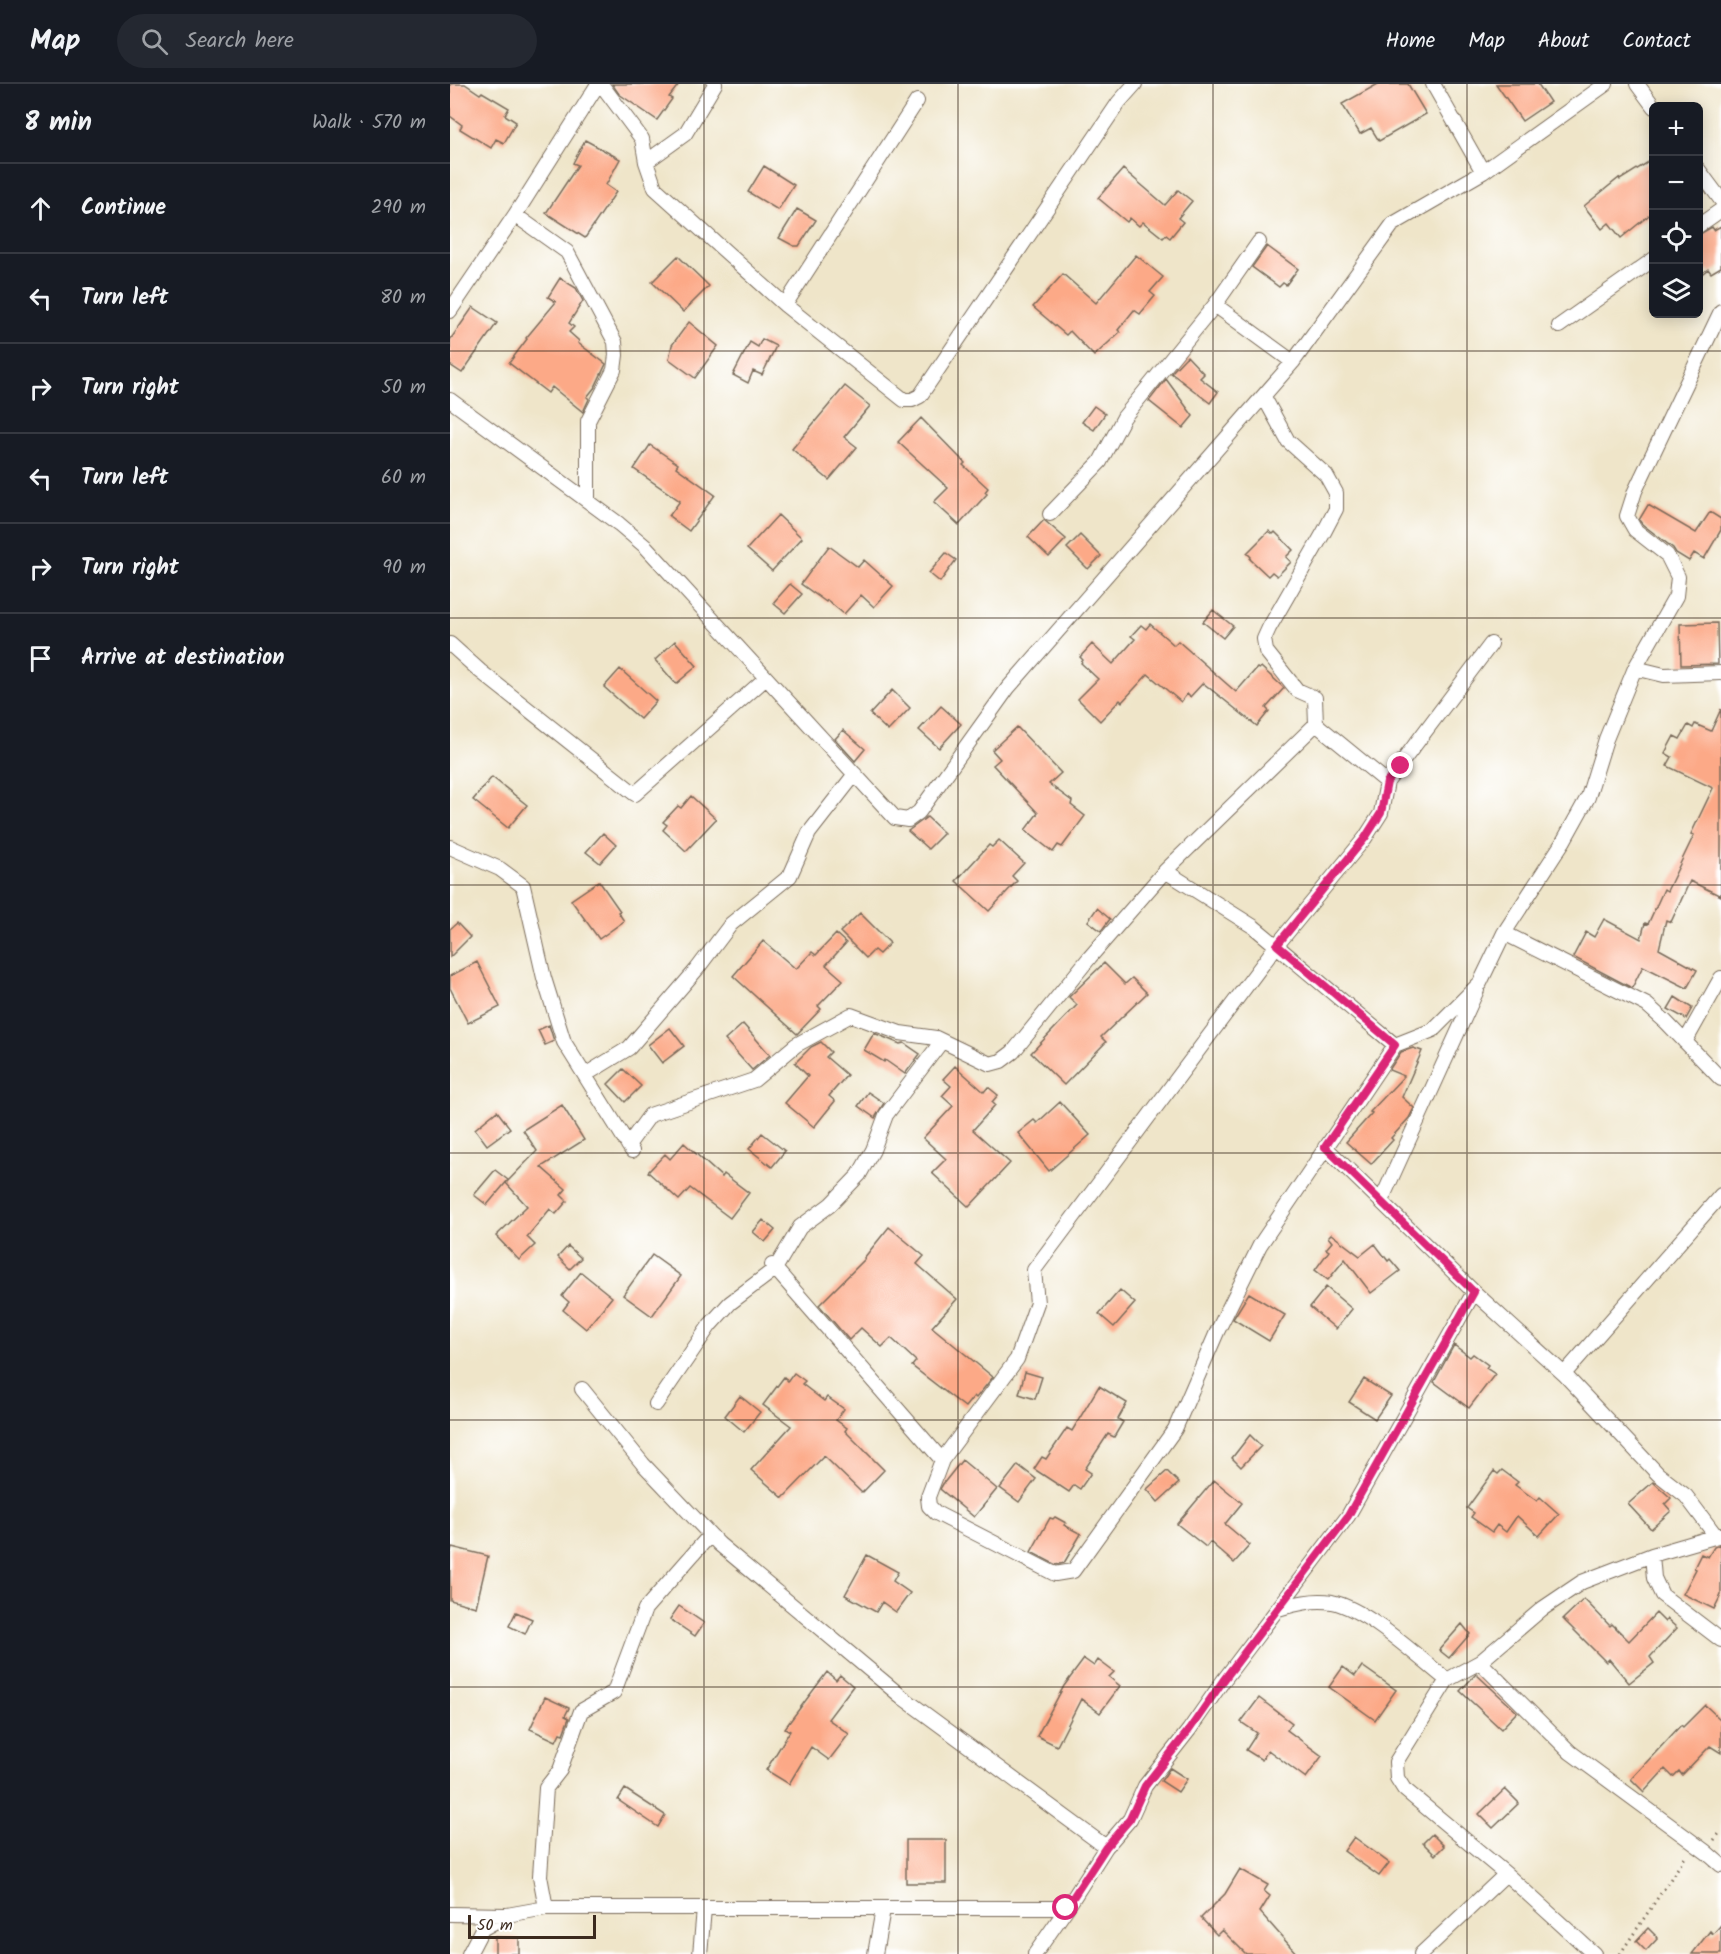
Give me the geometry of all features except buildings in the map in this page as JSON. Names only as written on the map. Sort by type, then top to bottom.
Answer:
[{"type":"street","points":[[450,311],[600,84],[642,139],[646,162],[655,188],[785,305],[904,400],[912,400],[920,396],[1119,102],[1135,84]]},
{"type":"street","points":[[646,162],[685,134],[715,84]]},
{"type":"street","points":[[1433,84],[1483,172]]},
{"type":"street","points":[[450,400],[588,501],[646,547],[895,818],[908,820],[919,812],[1008,688],[1293,362],[1393,224],[1483,172],[1606,84]]},
{"type":"street","points":[[1637,84],[1650,102]]},
{"type":"street","points":[[785,305],[917,101]]},
{"type":"street","points":[[1703,176],[1721,200]]},
{"type":"street","points":[[1703,223],[1721,210]]},
{"type":"street","points":[[515,215],[567,252],[615,342],[614,370],[588,421],[588,501]]},
{"type":"street","points":[[1050,514],[1100,462],[1124,417],[1215,305],[1259,242]]},
{"type":"street","points":[[1559,326],[1649,262]]},
{"type":"street","points":[[1215,305],[1293,362]]},
{"type":"street","points":[[1381,1201],[1504,933],[1563,842],[1588,797],[1606,738],[1635,668],[1677,596],[1678,577],[1667,555],[1635,530],[1627,516],[1635,491],[1721,311]]},
{"type":"street","points":[[450,848],[500,869],[523,886],[544,978],[564,1042],[631,1149],[650,1115],[754,1080],[796,1045],[851,1014],[900,1033],[936,1038],[990,1064],[1001,1061],[1013,1052],[1090,957],[1165,871],[1316,724],[1315,698],[1297,690],[1266,651],[1264,639],[1336,509],[1336,493],[1326,475],[1288,441],[1264,397]]},
{"type":"street","points":[[450,644],[480,671],[636,794],[766,678]]},
{"type":"street","points":[[1480,983],[1433,1030],[1395,1045],[1256,1253],[1217,1332],[1175,1429],[1073,1571],[1055,1574],[936,1513],[929,1506],[928,1497],[942,1460],[1017,1359],[1037,1303],[1034,1270],[1277,945],[1365,838],[1381,813],[1387,782],[1491,644]]},
{"type":"street","points":[[1635,668],[1664,675],[1721,673]]},
{"type":"street","points":[[1316,724],[1387,782]]},
{"type":"street","points":[[585,1075],[629,1048],[697,969],[731,924],[790,876],[808,833],[855,774]]},
{"type":"street","points":[[1165,871],[1254,927],[1395,1045]]},
{"type":"street","points":[[1504,933],[1647,1005],[1721,1079]]},
{"type":"street","points":[[1685,1042],[1721,978]]},
{"type":"street","points":[[656,1404],[710,1325],[730,1303],[774,1267],[800,1227],[830,1205],[859,1175],[873,1150],[886,1115],[942,1041]]},
{"type":"street","points":[[1325,1147],[1474,1292],[1564,1374],[1658,1474],[1686,1496],[1719,1536],[1652,1555],[1582,1582],[1542,1609],[1480,1662],[1447,1680],[1396,1762],[1397,1778],[1404,1789],[1506,1874],[1594,1954]]},
{"type":"street","points":[[1564,1374],[1721,1195]]},
{"type":"street","points":[[774,1267],[942,1460]]},
{"type":"street","points":[[1035,1954],[1106,1847],[1130,1819],[1145,1786],[1348,1516],[1474,1292]]},
{"type":"street","points":[[582,1389],[642,1464],[710,1535],[902,1697],[1106,1847]]},
{"type":"street","points":[[546,1908],[540,1876],[546,1788],[560,1770],[581,1711],[614,1692],[645,1609],[710,1535]]},
{"type":"street","points":[[1652,1555],[1654,1578],[1662,1595],[1721,1640]]},
{"type":"street","points":[[1277,1610],[1303,1601],[1333,1602],[1365,1615],[1447,1680]]},
{"type":"street","points":[[1480,1662],[1570,1752],[1695,1843],[1721,1865]]},
{"type":"street","points":[[1421,1954],[1506,1874]]},
{"type":"street","points":[[450,1914],[507,1915],[546,1908],[1066,1908]]},
{"type":"street","points":[[875,1954],[883,1908]]},
{"type":"street","points":[[700,1954],[704,1909]]},
{"type":"street","points":[[469,1954],[482,1929],[507,1915]]},
{"type":"path","points":[[1620,1954],[1695,1843]]},
{"type":"route","points":[[1066,1908],[1106,1847],[1130,1819],[1145,1786],[1348,1516],[1474,1292],[1325,1147],[1395,1045],[1277,945],[1365,838],[1381,813],[1387,782],[1401,766]]}]
